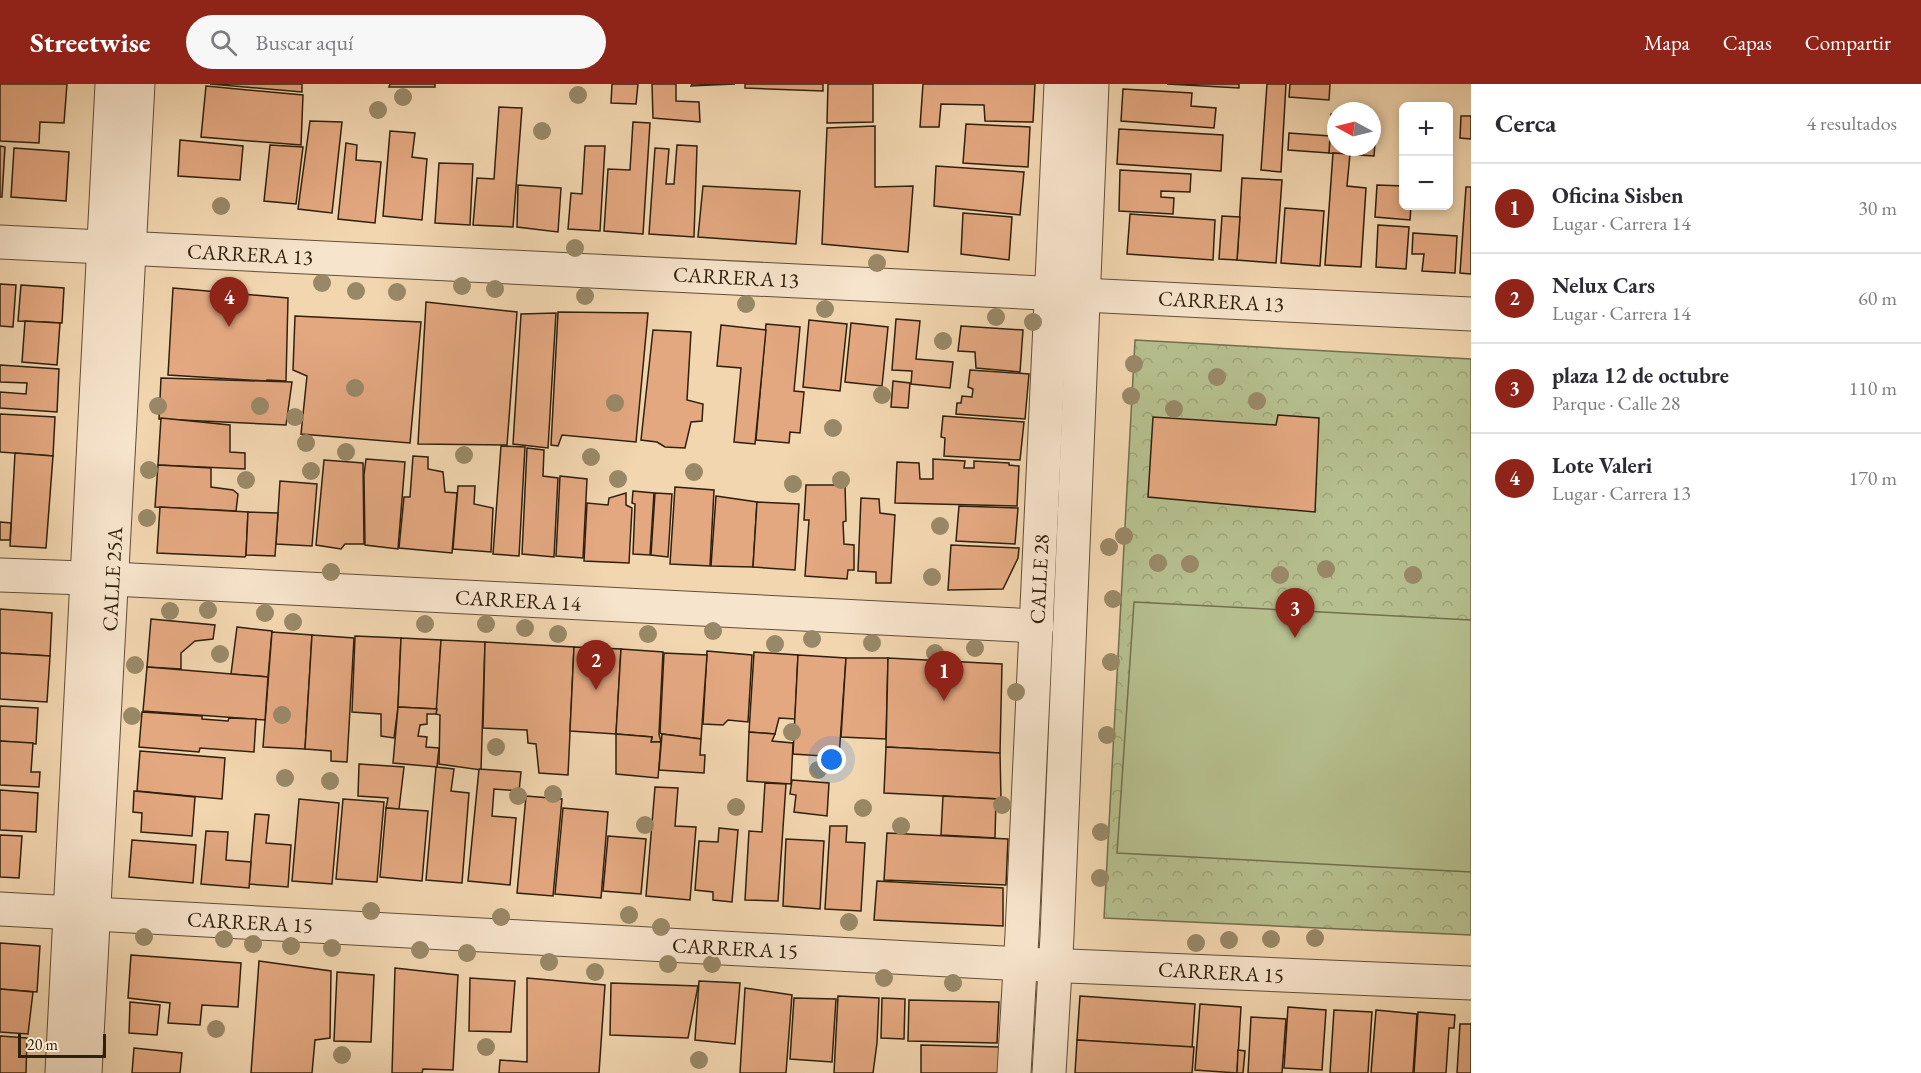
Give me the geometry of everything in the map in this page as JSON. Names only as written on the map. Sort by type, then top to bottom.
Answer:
[{"type":"street","name":"CALLE 25A","points":[[85,1073],[82,913],[116,247],[112,84]]},
{"type":"street","name":"CALLE 25A","points":[[116,247],[138,84]]},
{"type":"street","name":"CALLE 28","points":[[1049,1073],[1056,965],[1068,293],[1061,84]]},
{"type":"street","name":"CALLE 28","points":[[1014,1073],[1037,626],[1068,293],[1092,84]]},
{"type":"street","name":"CARRERA 13","points":[[0,242],[1471,314]]},
{"type":"street","name":"CARRERA 14","points":[[0,575],[99,578],[1037,626]]},
{"type":"street","name":"CARRERA 15","points":[[0,909],[1021,964],[1471,983]]},
{"type":"street","name":"CALLE 25A","points":[[62,1073],[82,913]]},
{"type":"green space","points":[[1135,340],[1471,359],[1471,935],[1104,918]]},
{"type":"green space","points":[[1134,602],[1471,620],[1471,872],[1117,853]]},
{"type":"building","points":[[0,84],[67,84],[64,123],[40,122],[39,143],[0,141]]},
{"type":"building","points":[[210,84],[302,84],[302,92]]},
{"type":"building","points":[[390,84],[435,84],[435,87],[389,87]]},
{"type":"building","points":[[612,84],[638,84],[636,104],[611,103]]},
{"type":"building","points":[[652,84],[676,84],[676,101],[699,102],[700,122],[653,118]]},
{"type":"building","points":[[692,84],[735,84],[691,86]]},
{"type":"building","points":[[745,84],[823,84],[823,91],[745,88]]},
{"type":"building","points":[[828,84],[873,84],[873,122],[827,123]]},
{"type":"building","points":[[923,84],[1035,84],[1033,122],[985,121],[984,105],[941,104],[939,127],[920,127]]},
{"type":"building","points":[[1167,84],[1239,84],[1239,88]]},
{"type":"building","points":[[1267,84],[1286,84],[1281,172],[1261,170]]},
{"type":"building","points":[[1290,84],[1330,84],[1329,100],[1289,97]]},
{"type":"building","points":[[206,86],[303,95],[301,145],[201,137]]},
{"type":"building","points":[[1123,89],[1192,93],[1191,106],[1216,108],[1214,128],[1121,121]]},
{"type":"building","points":[[499,107],[522,108],[513,227],[473,225],[477,178],[494,179]]},
{"type":"building","points":[[1461,116],[1471,116],[1471,139],[1460,138]]},
{"type":"building","points":[[310,121],[342,122],[332,213],[298,209]]},
{"type":"building","points":[[633,122],[650,123],[643,234],[604,231],[608,169],[630,170]]},
{"type":"building","points":[[966,124],[1030,127],[1028,167],[963,163]]},
{"type":"building","points":[[875,126],[875,187],[913,186],[908,252],[822,244],[827,128]]},
{"type":"building","points":[[1119,129],[1223,135],[1221,171],[1117,164]]},
{"type":"building","points":[[390,131],[415,133],[412,157],[427,159],[422,220],[383,216]]},
{"type":"building","points":[[1289,133],[1327,136],[1327,153],[1288,150]]},
{"type":"building","points":[[180,140],[243,146],[240,180],[178,176]]},
{"type":"building","points":[[346,143],[357,145],[356,160],[381,162],[375,223],[338,219]]},
{"type":"building","points":[[270,145],[303,147],[296,204],[264,201]]},
{"type":"building","points":[[677,145],[697,146],[694,237],[649,234],[655,148],[669,149],[666,184],[674,184]]},
{"type":"building","points":[[0,146],[5,147],[2,197],[0,197]]},
{"type":"building","points":[[585,146],[605,146],[600,231],[568,229],[571,193],[582,194]]},
{"type":"building","points":[[14,148],[69,152],[66,201],[11,197]]},
{"type":"building","points":[[1333,156],[1350,156],[1347,186],[1366,188],[1361,267],[1325,265]]},
{"type":"building","points":[[439,163],[473,164],[470,225],[435,223]]},
{"type":"building","points":[[936,166],[1024,172],[1020,215],[934,206]]},
{"type":"building","points":[[1120,170],[1191,174],[1190,192],[1161,191],[1161,197],[1174,198],[1173,214],[1119,211]]},
{"type":"building","points":[[1242,178],[1282,180],[1276,263],[1237,260]]},
{"type":"building","points":[[518,185],[561,188],[558,232],[517,227]]},
{"type":"building","points":[[1377,185],[1399,186],[1399,210],[1411,210],[1410,220],[1375,217]]},
{"type":"building","points":[[703,186],[800,191],[796,244],[698,237]]},
{"type":"building","points":[[1466,187],[1471,187],[1471,274],[1460,273]]},
{"type":"building","points":[[1285,208],[1324,211],[1320,266],[1281,263]]},
{"type":"building","points":[[963,213],[1012,217],[1009,260],[961,254]]},
{"type":"building","points":[[1130,214],[1215,220],[1213,260],[1127,254]]},
{"type":"building","points":[[1222,216],[1240,217],[1237,260],[1219,259]]},
{"type":"building","points":[[1378,225],[1409,227],[1406,269],[1376,267]]},
{"type":"building","points":[[1413,233],[1457,236],[1455,273],[1422,271],[1424,254],[1412,254]]},
{"type":"building","points":[[0,284],[16,285],[13,327],[0,326]]},
{"type":"building","points":[[21,285],[64,288],[62,323],[18,321]]},
{"type":"building","points":[[173,288],[288,298],[286,381],[168,375]]},
{"type":"building","points":[[426,302],[517,312],[507,445],[418,444]]},
{"type":"building","points":[[558,312],[648,313],[636,442],[562,435],[558,446],[551,445]]},
{"type":"building","points":[[556,313],[548,448],[513,444],[521,314]]},
{"type":"building","points":[[295,316],[421,322],[410,443],[301,434],[307,376],[293,370]]},
{"type":"building","points":[[896,319],[920,321],[916,359],[953,362],[950,388],[911,384],[912,371],[892,370]]},
{"type":"building","points":[[809,320],[847,324],[840,391],[803,387]]},
{"type":"building","points":[[25,321],[60,323],[57,365],[22,362]]},
{"type":"building","points":[[851,323],[888,327],[882,386],[845,382]]},
{"type":"building","points":[[766,324],[800,327],[794,391],[804,392],[800,433],[790,432],[789,443],[756,440]]},
{"type":"building","points":[[721,325],[766,330],[755,444],[734,442],[741,368],[717,366]]},
{"type":"building","points":[[961,326],[1023,330],[1020,372],[976,368],[975,352],[958,351]]},
{"type":"building","points":[[653,330],[691,332],[687,400],[703,404],[702,421],[691,422],[685,448],[665,447],[657,442],[641,440]]},
{"type":"building","points":[[0,365],[59,369],[57,412],[0,408],[0,392],[26,394],[27,383],[0,382]]},
{"type":"building","points":[[970,370],[1029,374],[1025,419],[956,414],[957,403],[961,403],[962,396],[972,397],[973,389],[968,387]]},
{"type":"building","points":[[161,378],[292,382],[286,425],[159,419]]},
{"type":"building","points":[[893,381],[910,383],[908,408],[891,407]]},
{"type":"building","points":[[0,414],[55,417],[53,456],[0,452]]},
{"type":"building","points":[[1278,415],[1319,418],[1315,512],[1148,497],[1153,417],[1276,425]]},
{"type":"building","points":[[943,416],[1024,422],[1020,460],[944,456],[945,438],[941,437]]},
{"type":"building","points":[[161,418],[230,425],[230,452],[245,453],[245,469],[158,465]]},
{"type":"building","points":[[501,446],[525,447],[519,556],[493,554]]},
{"type":"building","points":[[527,448],[544,450],[543,476],[558,478],[554,557],[522,554]]},
{"type":"building","points":[[15,453],[53,456],[46,548],[10,546]]},
{"type":"building","points":[[413,456],[428,457],[428,469],[443,472],[445,492],[457,493],[452,553],[399,548],[404,497],[410,497]]},
{"type":"building","points":[[366,459],[405,462],[398,549],[365,545],[364,475]]},
{"type":"building","points":[[933,459],[965,461],[964,468],[974,468],[974,461],[1009,463],[1009,465],[1019,466],[1017,506],[895,503],[897,462],[919,463],[920,479],[933,479]]},
{"type":"building","points":[[324,460],[363,463],[364,544],[345,544],[341,549],[316,545]]},
{"type":"building","points":[[158,465],[211,468],[211,487],[233,490],[238,494],[236,511],[155,507]]},
{"type":"building","points":[[560,476],[587,479],[583,558],[556,556]]},
{"type":"building","points":[[280,481],[317,484],[312,546],[276,544]]},
{"type":"building","points":[[806,485],[845,485],[844,544],[854,545],[854,570],[848,570],[847,579],[805,576],[809,520],[804,520]]},
{"type":"building","points":[[458,486],[475,486],[474,504],[493,508],[491,552],[453,549]]},
{"type":"building","points":[[675,487],[714,490],[710,566],[670,564]]},
{"type":"building","points":[[633,491],[654,493],[650,555],[633,554],[635,504],[632,503]]},
{"type":"building","points":[[626,493],[626,505],[632,508],[629,563],[584,561],[587,503],[608,505],[609,498]]},
{"type":"building","points":[[655,493],[672,494],[668,557],[651,555]]},
{"type":"building","points":[[716,496],[757,502],[753,567],[711,566]]},
{"type":"building","points":[[861,498],[879,499],[880,513],[895,515],[891,583],[876,583],[876,572],[858,571]]},
{"type":"building","points":[[757,502],[799,504],[795,570],[753,567]]},
{"type":"building","points":[[959,506],[1018,508],[1015,544],[956,541]]},
{"type":"building","points":[[160,507],[248,512],[245,557],[157,553]]},
{"type":"building","points":[[248,512],[278,513],[275,556],[246,555]]},
{"type":"building","points":[[0,522],[11,523],[10,540],[0,540]]},
{"type":"building","points":[[951,545],[1019,548],[1018,558],[1003,589],[948,590]]},
{"type":"building","points":[[0,609],[52,613],[50,656],[0,653]]},
{"type":"building","points":[[151,619],[215,625],[213,639],[195,641],[181,653],[181,669],[147,667]]},
{"type":"building","points":[[237,627],[272,631],[268,677],[231,674]]},
{"type":"building","points":[[272,632],[312,635],[305,749],[263,747]]},
{"type":"building","points":[[312,635],[354,638],[347,762],[331,761],[331,751],[305,749]]},
{"type":"building","points":[[355,636],[401,638],[398,707],[394,738],[381,736],[381,714],[352,712]]},
{"type":"building","points":[[401,638],[441,640],[437,709],[398,707]]},
{"type":"building","points":[[441,640],[485,642],[481,770],[439,764],[440,715],[436,714]]},
{"type":"building","points":[[485,642],[574,647],[568,775],[539,773],[536,744],[528,743],[527,730],[483,728]]},
{"type":"building","points":[[574,647],[621,649],[616,734],[570,731]]},
{"type":"building","points":[[621,649],[663,652],[659,734],[661,742],[651,742],[652,737],[616,734]]},
{"type":"building","points":[[707,651],[752,655],[748,722],[728,720],[723,725],[703,724]]},
{"type":"building","points":[[754,652],[798,655],[795,719],[779,718],[775,734],[749,732]]},
{"type":"building","points":[[0,653],[50,656],[47,702],[0,699]]},
{"type":"building","points":[[664,653],[707,655],[701,739],[660,733]]},
{"type":"building","points":[[798,655],[846,658],[839,757],[793,754]]},
{"type":"building","points":[[846,658],[888,658],[886,739],[841,737]]},
{"type":"building","points":[[888,658],[1002,664],[1000,753],[886,747]]},
{"type":"building","points":[[147,667],[268,677],[265,720],[143,711]]},
{"type":"building","points":[[0,706],[38,708],[36,744],[0,741]]},
{"type":"building","points":[[398,707],[437,709],[436,714],[427,714],[427,724],[420,725],[418,736],[427,737],[426,747],[439,748],[437,767],[393,763]]},
{"type":"building","points":[[142,712],[202,716],[202,719],[228,721],[229,718],[256,719],[254,752],[200,748],[199,752],[139,747]]},
{"type":"building","points":[[749,732],[775,734],[772,741],[793,743],[791,784],[747,781]]},
{"type":"building","points":[[616,734],[652,737],[651,742],[661,742],[658,778],[616,774]]},
{"type":"building","points":[[662,734],[701,739],[700,755],[705,755],[704,773],[659,770]]},
{"type":"building","points":[[0,741],[33,743],[31,772],[40,772],[39,787],[0,785]]},
{"type":"building","points":[[886,747],[1000,753],[1001,799],[884,793]]},
{"type":"building","points":[[140,751],[225,758],[222,799],[137,791]]},
{"type":"building","points":[[359,764],[404,767],[399,809],[386,808],[388,798],[358,796]]},
{"type":"building","points":[[436,767],[454,769],[451,791],[469,793],[462,883],[426,880]]},
{"type":"building","points":[[479,769],[521,772],[519,791],[494,789],[492,816],[516,818],[510,885],[468,881]]},
{"type":"building","points":[[792,780],[829,783],[827,816],[794,812],[796,795],[790,794]]},
{"type":"building","points":[[765,783],[786,784],[778,901],[745,900],[749,831],[762,832]]},
{"type":"building","points":[[655,787],[678,788],[675,826],[696,827],[690,900],[646,896]]},
{"type":"building","points":[[0,790],[38,793],[36,832],[0,830]]},
{"type":"building","points":[[134,791],[195,797],[192,836],[141,832],[142,813],[133,812]]},
{"type":"building","points":[[526,796],[562,799],[553,896],[517,893]]},
{"type":"building","points":[[943,796],[996,799],[995,838],[941,835]]},
{"type":"building","points":[[299,799],[339,803],[332,884],[292,881]]},
{"type":"building","points":[[343,799],[384,802],[377,882],[336,879]]},
{"type":"building","points":[[386,808],[428,811],[422,881],[380,877]]},
{"type":"building","points":[[563,808],[608,812],[601,898],[555,894]]},
{"type":"building","points":[[255,814],[269,815],[266,843],[291,845],[288,887],[249,884]]},
{"type":"building","points":[[830,826],[847,826],[846,842],[865,843],[861,911],[825,909]]},
{"type":"building","points":[[719,828],[738,830],[732,902],[713,900],[713,892],[695,890],[699,841],[718,842]]},
{"type":"building","points":[[206,831],[228,832],[226,860],[251,862],[249,888],[201,884]]},
{"type":"building","points":[[887,833],[1008,839],[1006,885],[884,880]]},
{"type":"building","points":[[0,835],[22,836],[19,878],[0,877]]},
{"type":"building","points":[[608,836],[646,839],[641,894],[603,891]]},
{"type":"building","points":[[786,839],[824,841],[820,909],[783,906]]},
{"type":"building","points":[[132,840],[196,845],[193,883],[129,877]]},
{"type":"building","points":[[877,881],[1003,888],[1003,926],[874,920]]},
{"type":"building","points":[[0,943],[40,946],[37,992],[0,989]]},
{"type":"building","points":[[131,955],[241,963],[238,1007],[202,1005],[200,1025],[168,1023],[170,1003],[128,998]]},
{"type":"building","points":[[259,961],[331,971],[330,1038],[315,1040],[312,1073],[251,1073]]},
{"type":"building","points":[[395,968],[458,975],[453,1070],[423,1069],[422,1073],[392,1073]]},
{"type":"building","points":[[337,972],[374,975],[371,1042],[334,1041]]},
{"type":"building","points":[[470,978],[515,981],[511,1032],[469,1031]]},
{"type":"building","points":[[527,978],[605,985],[599,1073],[499,1073],[500,1060],[527,1062]]},
{"type":"building","points":[[699,981],[740,983],[735,1044],[695,1040]]},
{"type":"building","points":[[611,983],[698,986],[688,1038],[610,1035]]},
{"type":"building","points":[[745,988],[792,995],[786,1073],[740,1073]]},
{"type":"building","points":[[0,989],[33,992],[28,1034],[0,1032]]},
{"type":"building","points":[[838,996],[879,998],[873,1073],[834,1073]]},
{"type":"building","points":[[1080,996],[1195,1004],[1192,1048],[1077,1040]]},
{"type":"building","points":[[794,998],[836,999],[832,1062],[790,1059]]},
{"type":"building","points":[[882,998],[905,999],[904,1039],[881,1038]]},
{"type":"building","points":[[909,1000],[999,1002],[997,1043],[908,1041]]},
{"type":"building","points":[[130,1002],[160,1005],[157,1035],[129,1033]]},
{"type":"building","points":[[1200,1004],[1241,1007],[1237,1073],[1195,1070]]},
{"type":"building","points":[[1288,1007],[1326,1010],[1322,1070],[1284,1068]]},
{"type":"building","points":[[1334,1010],[1372,1012],[1368,1073],[1330,1073]]},
{"type":"building","points":[[1376,1010],[1417,1014],[1413,1073],[1371,1073]]},
{"type":"building","points":[[1418,1012],[1455,1015],[1454,1028],[1449,1028],[1446,1073],[1414,1073]]},
{"type":"building","points":[[1251,1017],[1286,1019],[1282,1073],[1248,1073]]},
{"type":"building","points":[[1460,1024],[1471,1024],[1471,1073],[1457,1073]]},
{"type":"building","points":[[0,1036],[27,1038],[26,1073],[0,1073]]},
{"type":"building","points":[[1077,1040],[1194,1047],[1192,1073],[1075,1073]]},
{"type":"building","points":[[921,1045],[999,1047],[999,1073],[921,1073]]},
{"type":"building","points":[[134,1048],[182,1053],[180,1073],[132,1073]]},
{"type":"building","points":[[1238,1050],[1245,1051],[1243,1073],[1237,1073]]},
{"type":"place","name":"Lote Valeri","points":[[229,327]]},
{"type":"place","name":"plaza 12 de octubre","points":[[1295,638]]},
{"type":"place","name":"Nelux Cars","points":[[596,690]]},
{"type":"place","name":"Oficina Sisben","points":[[944,701]]}]
